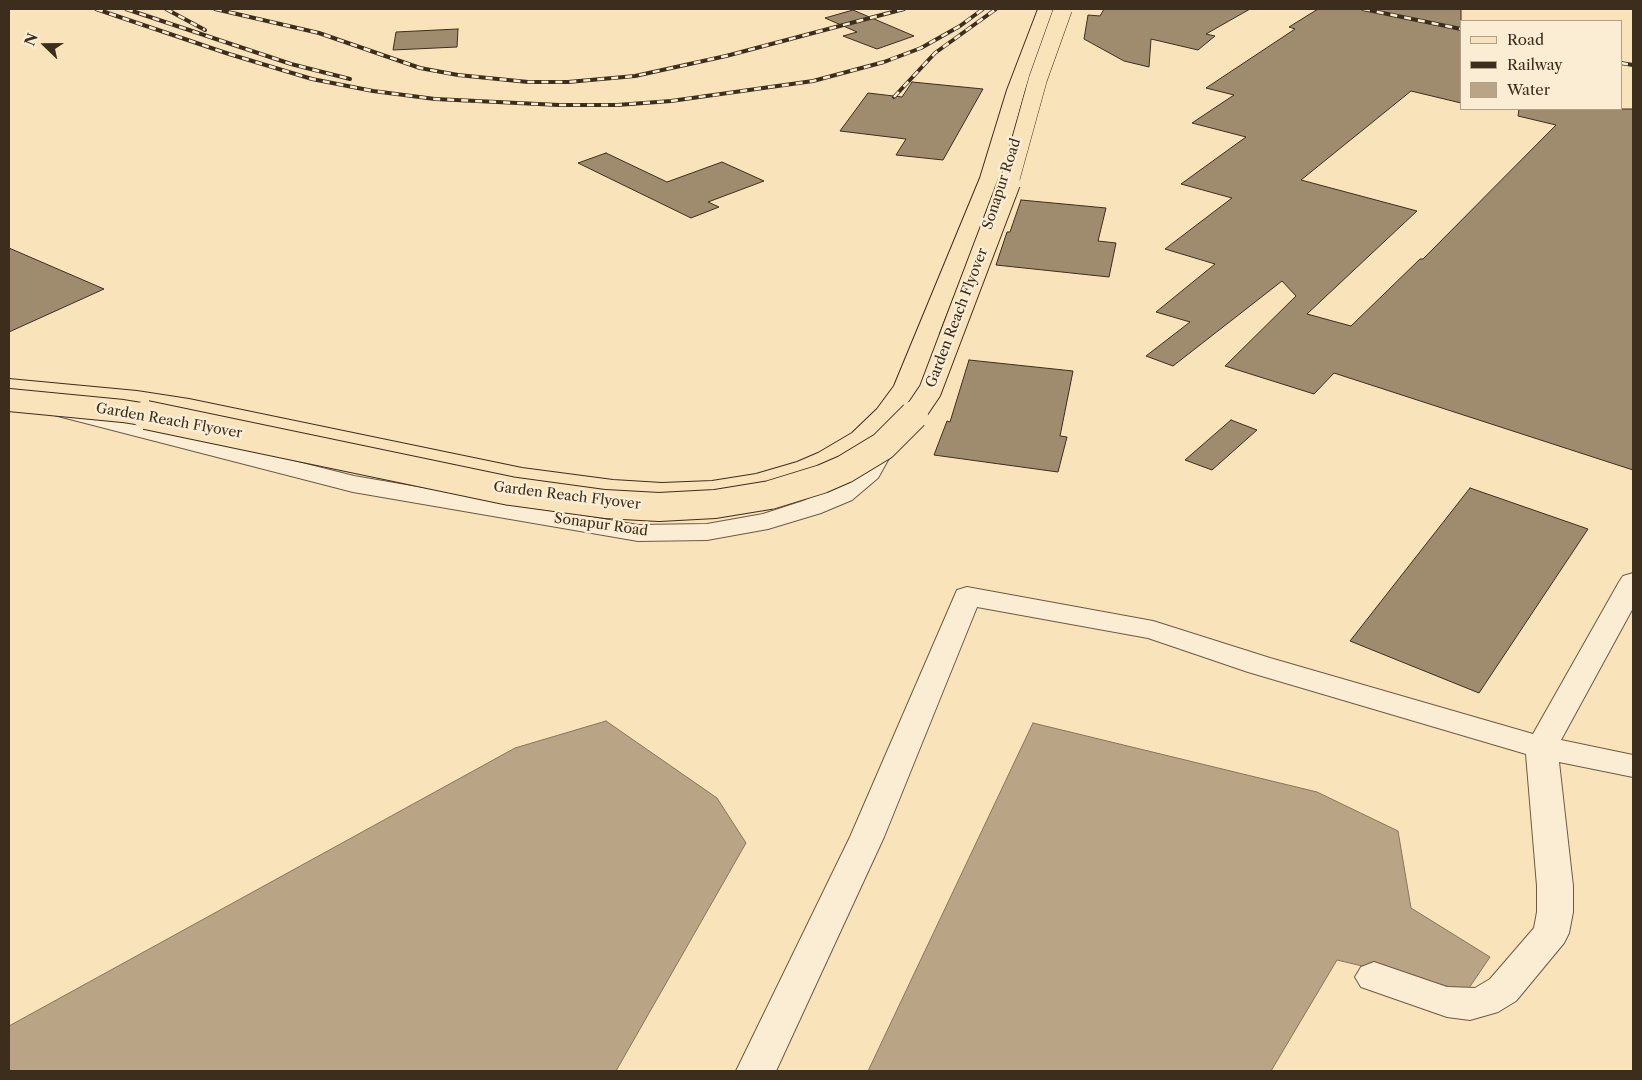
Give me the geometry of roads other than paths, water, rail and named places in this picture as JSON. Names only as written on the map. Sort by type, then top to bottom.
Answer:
[{"type":"main road","name":"Garden Reach Flyover","points":[[9,386],[137,398],[189,406],[522,476],[613,488],[662,491],[712,489],[760,481],[806,467],[845,448],[868,432],[886,414],[906,387],[990,178],[1004,136],[1016,90],[1046,9]]},
{"type":"main road","name":"Garden Reach Flyover","points":[[9,400],[123,411],[173,419],[510,491],[631,506],[687,507],[743,500],[797,488],[822,479],[858,462],[883,446],[910,420],[930,391],[1010,180],[1038,79],[1064,9]]},
{"type":"street","name":"Sonapur Road","points":[[9,396],[353,484],[638,533],[707,532],[768,521],[812,507],[843,494],[869,472],[945,338],[988,228],[1039,64],[1064,9]]},
{"type":"street","points":[[1374,977],[1447,1002],[1470,1005],[1485,1001],[1503,990],[1551,933],[1555,912],[1555,886],[1541,747],[1633,582]]},
{"type":"street","points":[[756,1071],[867,837],[967,596],[1154,630],[1259,665],[1541,747],[1633,766]]},
{"type":"water","points":[[606,721],[717,798],[746,843],[616,1071],[9,1071],[9,1026],[515,748]]},
{"type":"water","points":[[1033,723],[1317,792],[1398,831],[1411,908],[1490,957],[1467,991],[1337,960],[1271,1071],[868,1071]]},
{"type":"railway","points":[[96,9],[229,54],[312,79],[373,91],[435,99],[559,105],[617,105],[671,101],[813,81],[884,62],[921,48],[960,26],[983,9]]},
{"type":"railway","points":[[126,9],[291,64],[350,79]]},
{"type":"railway","points":[[166,9],[205,30]]},
{"type":"railway","points":[[215,9],[319,33],[420,68],[458,75],[528,82],[568,82],[635,76],[726,56],[904,9]]},
{"type":"railway","points":[[894,97],[935,53],[996,9]]},
{"type":"railway","points":[[1363,9],[1460,29]]},
{"type":"railway","points":[[1622,63],[1633,65]]}]
